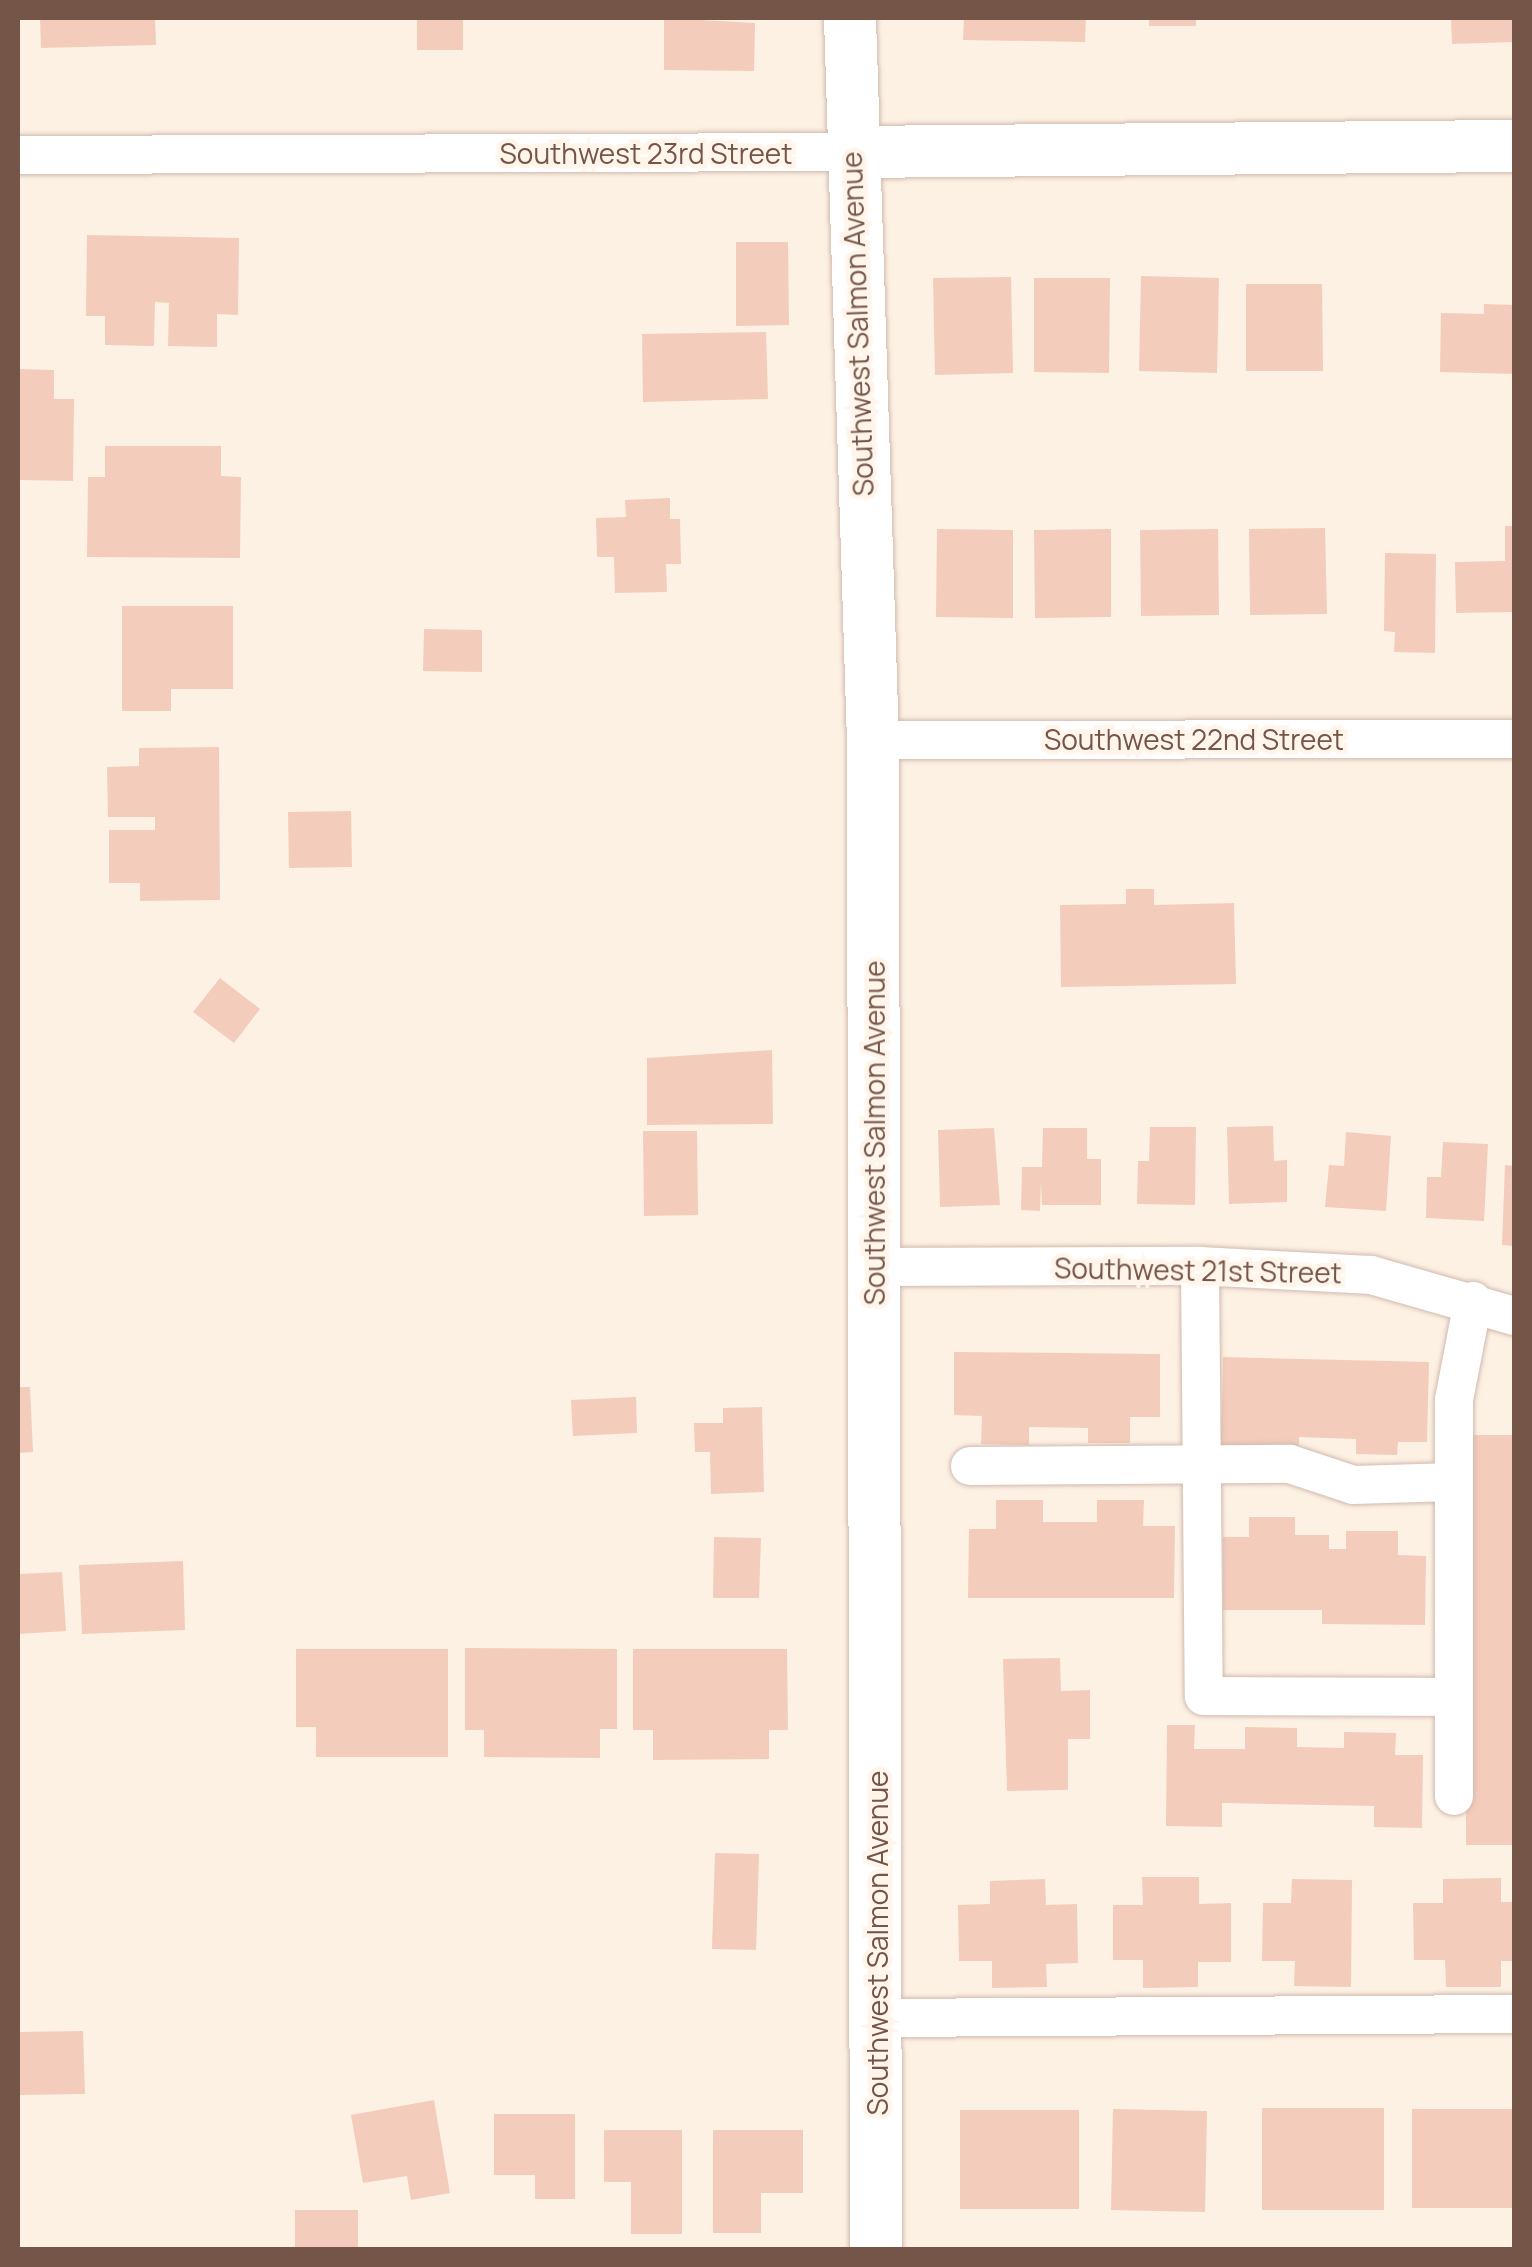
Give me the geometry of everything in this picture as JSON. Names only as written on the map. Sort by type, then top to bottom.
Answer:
[{"type":"main road","name":"Southwest Salmon Avenue","points":[[850,18],[850,152],[873,740],[876,2250]]},
{"type":"main road","name":"Southwest 23rd Street","points":[[850,152],[1514,146]]},
{"type":"street","name":"Southwest 23rd Street","points":[[18,155],[850,152]]},
{"type":"street","name":"Southwest 22nd Street","points":[[873,740],[1514,739]]},
{"type":"street","name":"Southwest 21st Street","points":[[874,1267],[1200,1266],[1371,1275],[1473,1301],[1514,1316]]},
{"type":"street","points":[[1200,1266],[1204,1696],[1454,1697]]},
{"type":"street","points":[[1454,1796],[1454,1400],[1473,1301]]},
{"type":"street","points":[[970,1466],[1203,1470],[1290,1464],[1353,1485],[1453,1482]]},
{"type":"street","points":[[878,2018],[1514,2014]]},
{"type":"building","points":[[40,18],[155,18],[156,45],[41,48]]},
{"type":"building","points":[[417,18],[463,18],[463,50],[417,50]]},
{"type":"building","points":[[664,18],[755,23],[754,71],[664,70]]},
{"type":"building","points":[[964,18],[1086,18],[1085,42],[963,40]]},
{"type":"building","points":[[1149,18],[1196,18],[1196,26],[1149,26]]},
{"type":"building","points":[[1451,18],[1514,18],[1514,42],[1452,44]]},
{"type":"building","points":[[87,235],[239,238],[238,315],[217,314],[217,347],[168,346],[169,303],[155,302],[154,346],[105,345],[105,316],[86,316]]},
{"type":"building","points":[[736,242],[788,242],[789,325],[736,326]]},
{"type":"building","points":[[1141,276],[1219,278],[1217,373],[1139,371]]},
{"type":"building","points":[[1011,277],[1013,373],[935,375],[933,278]]},
{"type":"building","points":[[1034,278],[1110,278],[1109,373],[1034,372]]},
{"type":"building","points":[[1246,284],[1322,284],[1323,371],[1246,371]]},
{"type":"building","points":[[1484,304],[1514,305],[1514,374],[1440,372],[1441,313],[1484,314]]},
{"type":"building","points":[[766,332],[768,399],[643,402],[642,334]]},
{"type":"building","points":[[18,369],[54,370],[54,399],[74,399],[73,481],[18,480]]},
{"type":"building","points":[[105,446],[221,446],[221,476],[241,477],[240,558],[87,557],[88,477],[105,477]]},
{"type":"building","points":[[670,498],[670,519],[680,519],[681,564],[666,564],[667,592],[615,593],[614,557],[597,557],[596,518],[626,517],[625,500]]},
{"type":"building","points":[[1505,526],[1514,526],[1514,612],[1456,613],[1455,562],[1505,561]]},
{"type":"building","points":[[1325,528],[1327,614],[1250,615],[1249,529]]},
{"type":"building","points":[[937,529],[1013,530],[1013,618],[936,617]]},
{"type":"building","points":[[1111,529],[1111,617],[1035,618],[1034,530]]},
{"type":"building","points":[[1218,529],[1219,615],[1141,616],[1140,530]]},
{"type":"building","points":[[1385,553],[1436,554],[1435,653],[1394,652],[1395,632],[1384,631]]},
{"type":"building","points":[[122,606],[233,606],[233,689],[171,689],[171,711],[122,711]]},
{"type":"building","points":[[424,629],[482,630],[482,672],[423,671]]},
{"type":"building","points":[[219,747],[220,900],[140,901],[140,883],[109,883],[109,830],[155,830],[155,817],[108,817],[107,767],[139,766],[139,748]]},
{"type":"building","points":[[351,811],[352,867],[289,868],[288,812]]},
{"type":"building","points":[[1126,889],[1154,889],[1154,905],[1234,903],[1236,984],[1061,987],[1060,905],[1126,904]]},
{"type":"building","points":[[220,978],[260,1009],[234,1043],[193,1012]]},
{"type":"building","points":[[772,1050],[773,1124],[647,1125],[647,1058]]},
{"type":"building","points":[[1273,1126],[1274,1161],[1287,1160],[1287,1202],[1229,1204],[1227,1127]]},
{"type":"building","points":[[1150,1127],[1196,1127],[1195,1205],[1137,1204],[1138,1161],[1149,1161]]},
{"type":"building","points":[[994,1128],[1000,1205],[940,1207],[938,1130]]},
{"type":"building","points":[[1043,1128],[1087,1128],[1087,1159],[1101,1159],[1101,1205],[1042,1205],[1041,1181],[1040,1211],[1021,1210],[1022,1167],[1042,1167]]},
{"type":"building","points":[[643,1131],[697,1131],[698,1215],[644,1216]]},
{"type":"building","points":[[1346,1132],[1391,1136],[1386,1211],[1325,1207],[1329,1165],[1344,1166]]},
{"type":"building","points":[[1443,1142],[1488,1144],[1484,1221],[1426,1218],[1427,1177],[1441,1177]]},
{"type":"building","points":[[1505,1165],[1514,1166],[1514,1246],[1502,1245]]},
{"type":"building","points":[[954,1352],[1160,1354],[1160,1417],[1130,1417],[1130,1443],[1088,1443],[1088,1428],[1029,1427],[1029,1445],[981,1444],[982,1416],[954,1415]]},
{"type":"building","points":[[1223,1357],[1429,1362],[1427,1442],[1398,1442],[1397,1455],[1356,1454],[1356,1439],[1299,1437],[1299,1449],[1221,1447]]},
{"type":"building","points":[[18,1387],[30,1387],[33,1452],[18,1453]]},
{"type":"building","points":[[636,1397],[637,1433],[573,1436],[571,1400]]},
{"type":"building","points":[[762,1407],[764,1492],[711,1494],[710,1452],[695,1452],[694,1423],[723,1423],[723,1408]]},
{"type":"building","points":[[1466,1435],[1514,1435],[1514,1845],[1466,1845]]},
{"type":"building","points":[[996,1500],[1043,1500],[1043,1522],[1097,1522],[1097,1500],[1144,1500],[1143,1526],[1175,1526],[1174,1598],[968,1598],[969,1529],[996,1529]]},
{"type":"building","points":[[1249,1517],[1295,1517],[1295,1535],[1329,1535],[1329,1549],[1346,1549],[1346,1531],[1398,1531],[1398,1555],[1426,1556],[1425,1625],[1322,1624],[1322,1610],[1223,1610],[1223,1537],[1249,1537]]},
{"type":"building","points":[[714,1537],[761,1538],[759,1598],[713,1598]]},
{"type":"building","points":[[183,1561],[185,1630],[82,1634],[79,1565]]},
{"type":"building","points":[[62,1572],[66,1631],[18,1634],[18,1574]]},
{"type":"building","points":[[465,1648],[617,1649],[617,1729],[600,1729],[600,1758],[484,1757],[484,1730],[465,1730]]},
{"type":"building","points":[[296,1649],[448,1649],[448,1757],[316,1757],[316,1727],[296,1727]]},
{"type":"building","points":[[633,1649],[787,1649],[788,1730],[769,1730],[769,1759],[653,1760],[653,1730],[633,1730]]},
{"type":"building","points":[[1060,1658],[1061,1691],[1090,1690],[1090,1739],[1068,1739],[1068,1790],[1007,1791],[1003,1659]]},
{"type":"building","points":[[1167,1725],[1195,1725],[1194,1749],[1245,1749],[1245,1727],[1297,1728],[1297,1747],[1344,1748],[1344,1732],[1396,1733],[1395,1755],[1423,1755],[1422,1828],[1374,1827],[1374,1806],[1222,1803],[1222,1827],[1166,1826]]},
{"type":"building","points":[[715,1853],[759,1854],[756,1950],[712,1949]]},
{"type":"building","points":[[1142,1877],[1199,1877],[1199,1904],[1231,1903],[1231,1962],[1198,1962],[1198,1987],[1143,1988],[1143,1960],[1113,1960],[1113,1905],[1143,1905]]},
{"type":"building","points":[[1501,1878],[1501,1902],[1514,1902],[1514,1961],[1501,1961],[1501,1987],[1446,1987],[1445,1960],[1414,1960],[1413,1903],[1443,1903],[1443,1879]]},
{"type":"building","points":[[1045,1879],[1046,1905],[1077,1904],[1078,1963],[1046,1964],[1047,1987],[992,1988],[992,1961],[959,1961],[958,1905],[990,1904],[990,1881]]},
{"type":"building","points":[[1292,1879],[1352,1880],[1351,1987],[1294,1986],[1295,1961],[1262,1961],[1263,1903],[1291,1903]]},
{"type":"building","points":[[83,2031],[85,2094],[18,2095],[18,2032]]},
{"type":"building","points":[[434,2100],[450,2193],[411,2200],[407,2176],[363,2183],[351,2115]]},
{"type":"building","points":[[1262,2108],[1384,2108],[1384,2210],[1262,2210]]},
{"type":"building","points":[[1113,2109],[1207,2111],[1205,2212],[1111,2210]]},
{"type":"building","points":[[1412,2109],[1514,2109],[1514,2208],[1412,2208]]},
{"type":"building","points":[[960,2110],[1079,2110],[1079,2209],[960,2209]]},
{"type":"building","points":[[494,2114],[575,2114],[575,2199],[535,2199],[535,2175],[494,2175]]},
{"type":"building","points":[[604,2130],[682,2130],[682,2234],[631,2234],[631,2182],[604,2182]]},
{"type":"building","points":[[713,2130],[803,2130],[803,2193],[761,2193],[761,2233],[713,2233]]},
{"type":"building","points":[[295,2210],[358,2210],[358,2250],[295,2250]]}]
